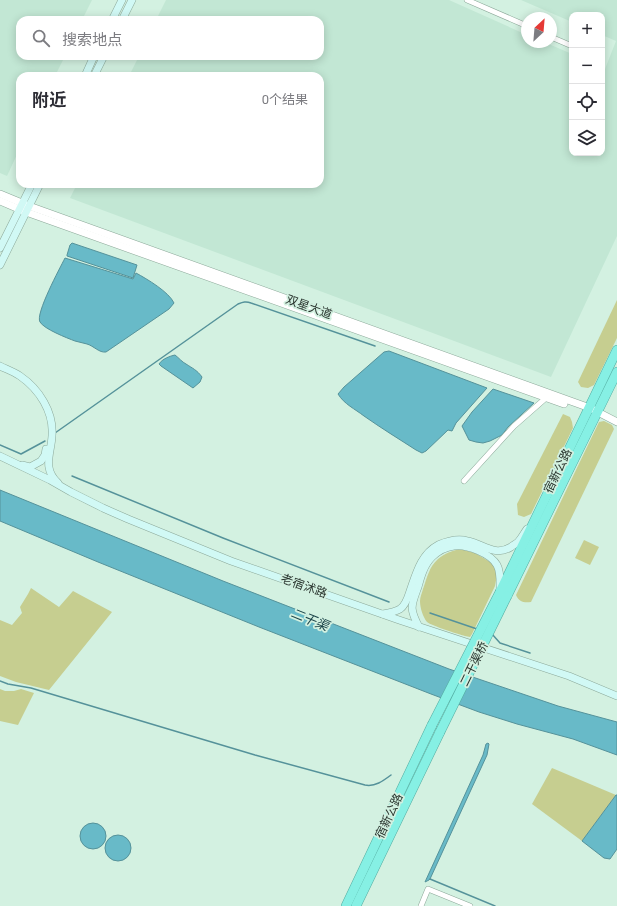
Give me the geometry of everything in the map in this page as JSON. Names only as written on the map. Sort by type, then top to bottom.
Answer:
[{"type":"highway","name":"宿新公路","points":[[502,593],[593,412],[617,350]]},
{"type":"highway","name":"宿新公路","points":[[502,593],[535,518],[593,412],[617,372]]},
{"type":"highway","name":"二干渠桥","points":[[432,725],[502,593]]},
{"type":"highway","name":"二干渠桥","points":[[440,732],[502,593]]},
{"type":"highway","name":"宿新公路","points":[[346,906],[432,725]]},
{"type":"highway","name":"宿新公路","points":[[356,906],[440,732]]},
{"type":"main road","points":[[114,16],[122,0]]},
{"type":"main road","points":[[124,16],[132,0]]},
{"type":"main road","points":[[87,72],[92,60]]},
{"type":"main road","points":[[96,72],[102,60]]},
{"type":"main road","points":[[0,265],[24,208],[31,188]]},
{"type":"main road","points":[[0,248],[37,188]]},
{"type":"main road","points":[[0,366],[25,380],[44,400],[52,425],[48,465],[50,473],[53,478],[71,492]]},
{"type":"main road","points":[[0,371],[18,380],[40,403],[48,425],[48,436],[44,461],[45,469],[50,480]]},
{"type":"main road","points":[[16,463],[30,467],[41,461],[45,454]]},
{"type":"main road","name":"老宿沭路","points":[[0,456],[128,520],[216,555],[419,627],[569,676],[617,696]]},
{"type":"main road","points":[[382,614],[394,612],[406,603],[416,574],[424,558],[432,549],[445,542],[459,540],[468,541],[498,551],[506,550],[518,542],[535,518]]},
{"type":"main road","points":[[419,627],[412,611],[412,602],[424,568],[432,557],[441,550],[455,546],[466,546],[491,558],[498,565],[502,593]]},
{"type":"street","points":[[467,0],[521,23]]},
{"type":"street","points":[[557,40],[569,45]]},
{"type":"street","name":"双星大道","points":[[0,194],[24,208]]},
{"type":"street","name":"双星大道","points":[[0,201],[24,208],[593,412],[617,422]]},
{"type":"street","points":[[464,482],[514,426],[548,396]]},
{"type":"street","points":[[421,906],[428,889],[470,906]]},
{"type":"shaded area","points":[[0,0],[92,0],[84,16],[16,16],[16,60],[63,60],[57,72],[16,72],[16,157],[7,176],[0,173]]},
{"type":"shaded area","points":[[166,0],[449,0],[521,32],[521,48],[557,48],[569,53],[569,156],[605,156],[605,69],[616,41],[605,36],[605,12],[569,12],[569,21],[557,16],[557,12],[549,12],[521,0],[617,0],[617,236],[551,377],[70,198],[75,188],[324,188],[324,72],[131,72],[137,60],[324,60],[324,16],[158,16]]},
{"type":"green space","points":[[617,300],[617,338],[594,385],[588,388],[581,387],[578,382]]},
{"type":"green space","points":[[563,414],[570,417],[573,428],[531,514],[524,517],[518,515],[517,504]]},
{"type":"green space","points":[[604,421],[612,425],[614,429],[531,602],[522,602],[516,595],[599,422]]},
{"type":"green space","points":[[584,540],[599,547],[590,565],[575,558]]},
{"type":"green space","points":[[460,549],[475,553],[490,562],[496,568],[497,575],[495,586],[470,637],[445,630],[427,622],[420,604],[420,598],[432,566],[443,555]]},
{"type":"green space","points":[[31,588],[59,607],[73,591],[112,612],[49,690],[16,682],[0,676],[0,620],[12,625],[22,613],[20,607]]},
{"type":"green space","points":[[0,689],[5,691],[14,691],[21,689],[34,693],[18,725],[0,721]]},
{"type":"green space","points":[[552,768],[616,795],[582,841],[532,804]]},
{"type":"water","points":[[72,243],[137,265],[133,278],[67,256]]},
{"type":"water","points":[[65,258],[133,279],[136,273],[163,290],[174,303],[169,309],[106,352],[67,338],[42,325],[39,317],[44,301]]},
{"type":"water","points":[[389,351],[487,388],[456,423],[452,431],[448,430],[422,453],[383,429],[350,406],[343,401],[338,394],[384,352]]},
{"type":"water","points":[[175,355],[202,377],[200,382],[193,388],[159,364],[164,359]]},
{"type":"water","points":[[493,389],[534,403],[508,427],[502,435],[483,443],[469,440],[462,426],[472,412]]},
{"type":"water","name":"二干渠","points":[[0,490],[223,581],[449,669],[558,706],[617,722],[617,755],[573,739],[479,712],[431,694],[259,627],[0,521]]},
{"type":"water","points":[[488,743],[487,755],[430,879],[425,882],[483,755],[486,744]]},
{"type":"water","points":[[616,795],[617,849],[610,859],[604,858],[582,841]]},
{"type":"water","points":[[93,823],[102,827],[106,836],[102,845],[93,849],[84,845],[80,836],[84,827]]},
{"type":"water","points":[[118,835],[127,839],[131,848],[127,857],[118,861],[109,857],[105,848],[109,839]]},
{"type":"waterway","points":[[55,433],[238,304],[243,302],[249,302],[375,346]]},
{"type":"waterway","points":[[0,445],[21,454],[45,441]]},
{"type":"waterway","points":[[72,476],[223,538],[389,602]]},
{"type":"waterway","points":[[430,613],[477,629]]},
{"type":"waterway","points":[[492,634],[500,643],[530,653]]},
{"type":"waterway","points":[[0,681],[31,688],[255,755],[365,785],[376,784],[391,775]]},
{"type":"waterway","points":[[430,879],[495,906]]}]
